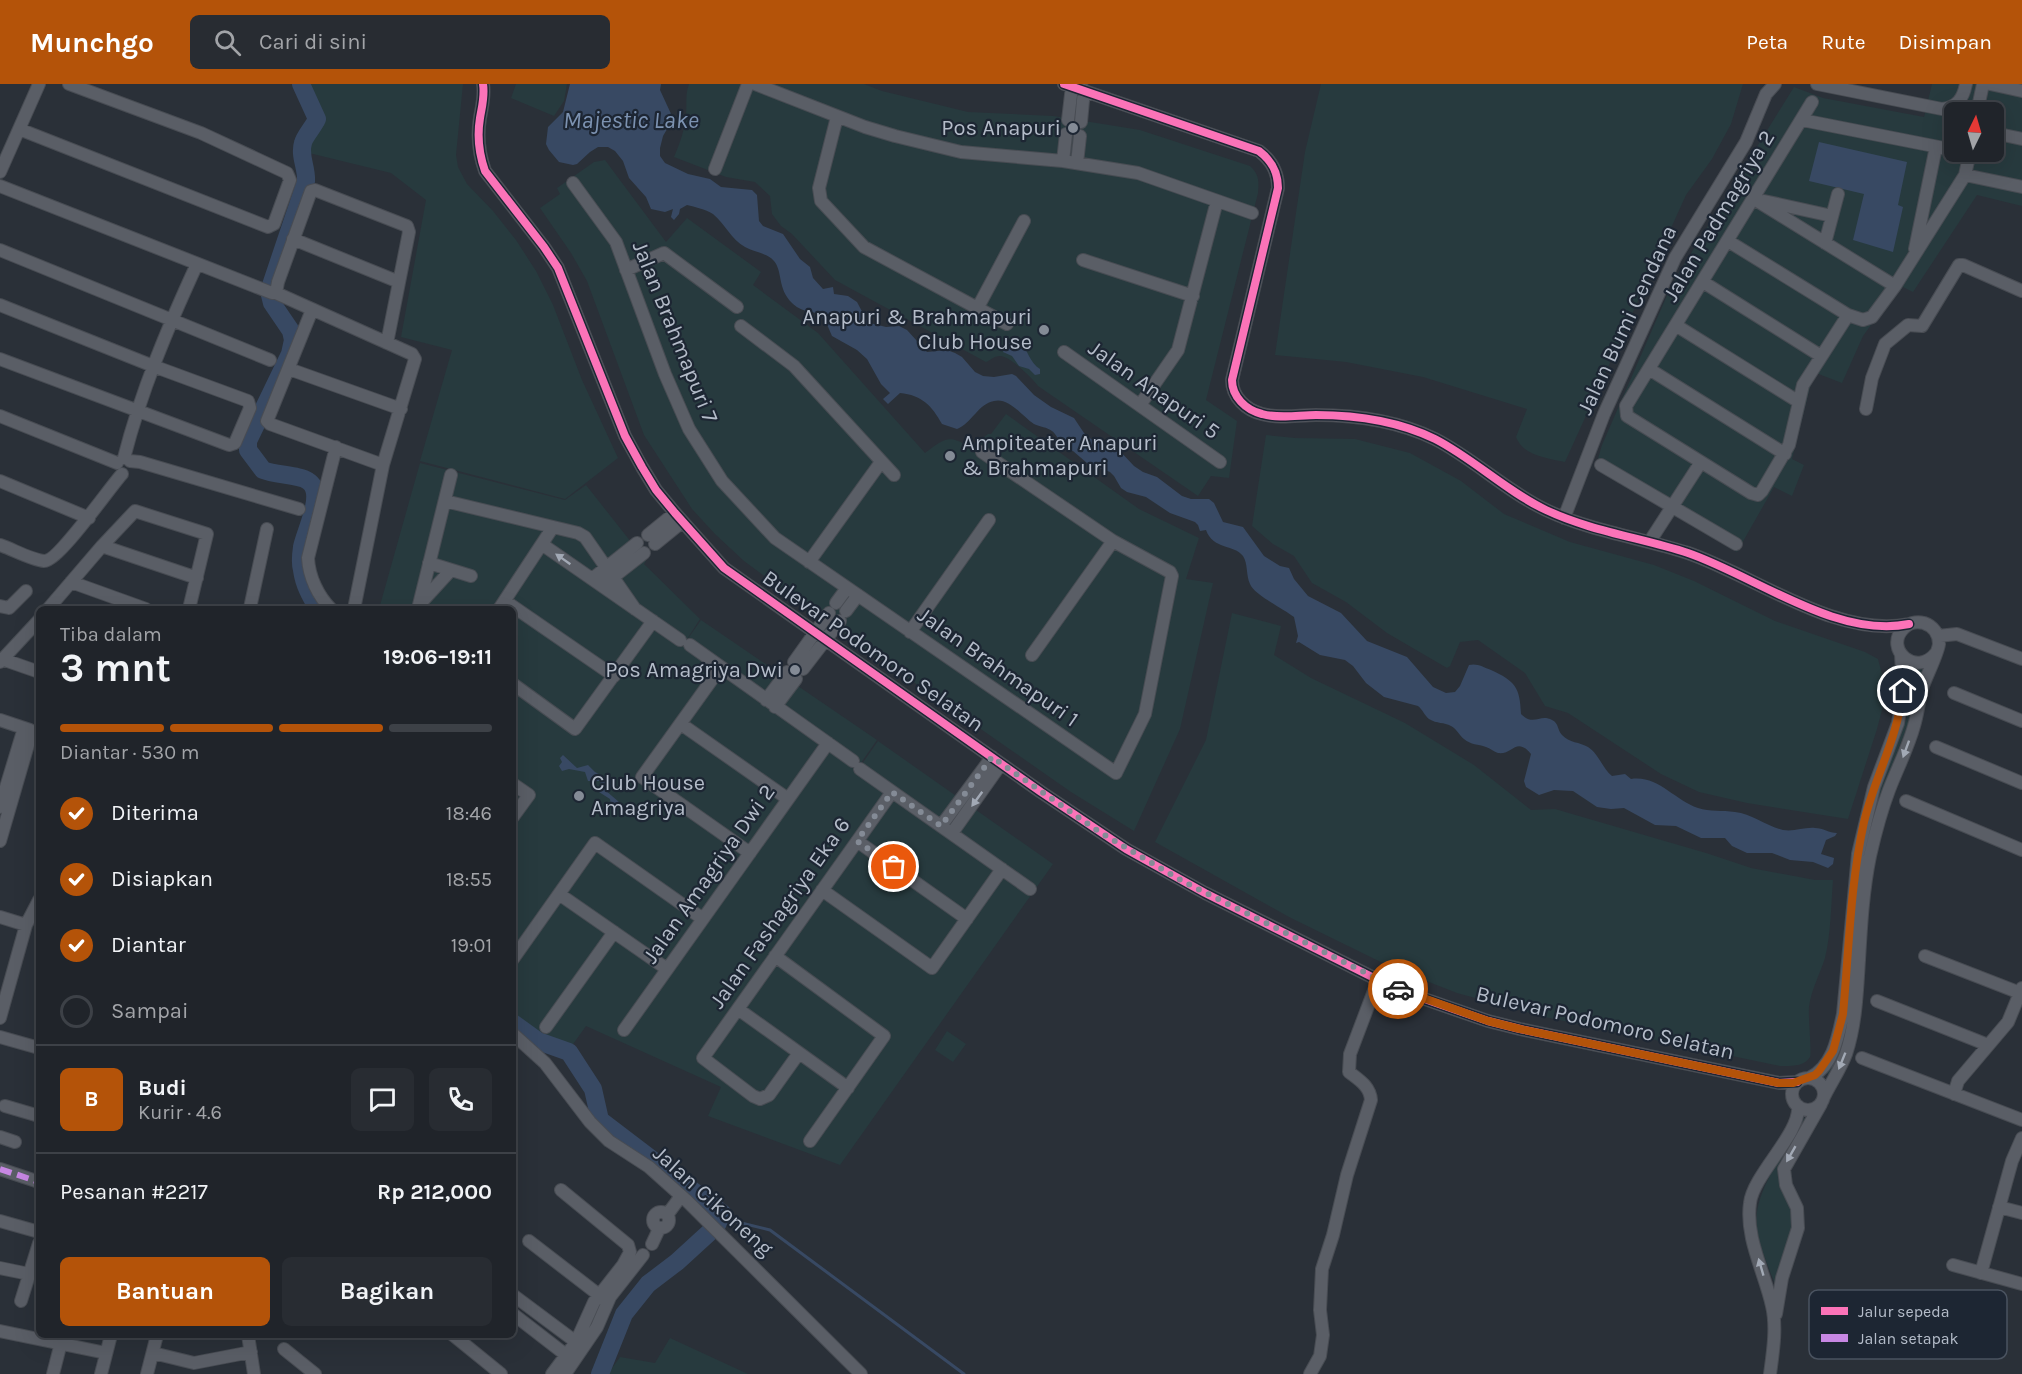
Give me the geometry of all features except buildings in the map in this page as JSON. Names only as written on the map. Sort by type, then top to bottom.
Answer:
[{"type":"street","points":[[0,172],[39,84]]},
{"type":"street","points":[[19,129],[268,227],[274,224],[290,180],[287,173],[201,133],[69,84]]},
{"type":"street","name":"Bulevar Podomoro Selatan","points":[[494,84],[484,90],[478,129],[480,159],[485,171],[558,268],[625,436],[656,490],[724,568],[1098,831],[1184,882],[1378,980],[1488,1021],[1520,1029],[1779,1083],[1803,1080]]},
{"type":"street","points":[[715,169],[748,84]]},
{"type":"street","points":[[755,84],[837,117],[885,133],[961,152],[1063,161],[1138,173],[1252,213]]},
{"type":"street","name":"Jalan Bumi Cendana","points":[[1564,518],[1604,414],[1675,258],[1746,142],[1766,94],[1775,84]]},
{"type":"street","points":[[1817,84],[1942,109],[1952,107],[1959,100],[1966,84]]},
{"type":"street","points":[[1979,102],[1983,84]]},
{"type":"street","points":[[1990,84],[2022,91]]},
{"type":"street","points":[[1073,87],[1259,152],[1274,166],[1278,189],[1232,380],[1232,387],[1242,404],[1250,410],[1272,416],[1340,415],[1400,426],[1434,439],[1469,459],[1533,502],[1564,518],[1650,541],[1722,566],[1810,609],[1840,619],[1864,625],[1894,627],[1915,622],[1931,627],[1938,636],[1939,642],[1922,690],[1915,725],[1888,792],[1875,836],[1865,889],[1855,1016],[1846,1054],[1784,1169],[1786,1185],[1797,1208],[1798,1228],[1787,1259],[1780,1295],[1770,1374]]},
{"type":"street","points":[[1068,120],[1073,87]]},
{"type":"street","points":[[1073,87],[1081,122]]},
{"type":"street","name":"Jalan Padmagriya 2","points":[[1701,462],[1627,416],[1626,406],[1812,102]]},
{"type":"street","points":[[837,117],[819,188],[821,201],[864,247],[1007,324]]},
{"type":"street","points":[[1802,120],[1944,148]]},
{"type":"street","points":[[1063,161],[1066,134]]},
{"type":"street","points":[[2004,135],[2022,139]]},
{"type":"street","points":[[1077,163],[1080,136]]},
{"type":"street","points":[[1913,256],[1936,147]]},
{"type":"street","points":[[1728,241],[1848,315],[1863,320],[1872,317],[1895,286],[1965,175],[1966,162]]},
{"type":"street","points":[[1965,175],[2022,187]]},
{"type":"street","name":"Jalan Brahmapuri 7","points":[[573,183],[616,242],[665,374],[694,438],[722,481],[775,537],[853,591]]},
{"type":"street","points":[[0,186],[270,292],[415,357],[383,465],[355,606]]},
{"type":"street","points":[[270,292],[278,282],[309,194],[315,190],[407,226],[409,232],[387,343]]},
{"type":"street","points":[[1826,243],[1838,194]]},
{"type":"street","points":[[1754,199],[1832,216]]},
{"type":"street","points":[[1754,199],[1895,286]]},
{"type":"street","points":[[1140,405],[1178,350],[1216,201]]},
{"type":"street","points":[[977,309],[1024,221]]},
{"type":"street","points":[[293,239],[399,282]]},
{"type":"street","points":[[0,250],[270,360]]},
{"type":"street","points":[[626,270],[664,253],[737,307]]},
{"type":"street","points":[[1083,260],[1193,296]]},
{"type":"street","points":[[0,545],[48,561],[89,518],[123,464],[153,366],[197,264]]},
{"type":"street","points":[[1866,409],[1872,378],[1885,344],[1908,326],[1922,326],[1959,265],[1963,264],[2022,291]]},
{"type":"street","points":[[1703,282],[1821,356]]},
{"type":"street","points":[[0,305],[248,401],[250,408],[235,443],[232,445],[0,359]]},
{"type":"street","points":[[312,310],[267,421],[383,465]]},
{"type":"street","points":[[1650,541],[1701,462],[1758,495],[1785,454],[1803,385],[1848,315]]},
{"type":"street","points":[[741,326],[794,366],[894,475]]},
{"type":"street","points":[[1677,326],[1799,402]]},
{"type":"street","name":"Jalan Anapuri 5","points":[[1064,352],[1220,462]]},
{"type":"street","points":[[289,369],[401,409]]},
{"type":"street","points":[[1649,369],[1785,454]]},
{"type":"street","points":[[0,416],[123,464],[299,509]]},
{"type":"street","points":[[328,606],[314,583],[309,570],[308,558],[336,447]]},
{"type":"street","points":[[982,452],[1113,542],[1032,656]]},
{"type":"street","points":[[809,562],[881,462]]},
{"type":"street","points":[[1601,465],[1736,544]]},
{"type":"street","points":[[418,606],[451,475]]},
{"type":"street","points":[[0,481],[89,518]]},
{"type":"street","points":[[445,501],[585,537],[635,609]]},
{"type":"street","points":[[51,606],[135,511],[206,532],[207,537],[190,606]]},
{"type":"street","points":[[652,539],[679,518]]},
{"type":"street","points":[[910,633],[989,520]]},
{"type":"street","points":[[502,605],[553,527]]},
{"type":"street","points":[[252,606],[267,529]]},
{"type":"street","name":"Jalan Brahmapuri 1","points":[[853,591],[910,633],[1115,773],[1145,714],[1172,580],[1170,572],[1113,542]]},
{"type":"street","points":[[543,545],[721,667],[1030,889]]},
{"type":"street","points":[[102,546],[197,578]]},
{"type":"street","points":[[597,583],[640,548]]},
{"type":"street","points":[[429,564],[471,576]]},
{"type":"street","points":[[420,606],[451,570]]},
{"type":"street","points":[[71,582],[138,606]]},
{"type":"street","points":[[0,606],[9,608],[26,591]]},
{"type":"street","points":[[771,704],[795,670],[816,632],[838,612],[853,591]]},
{"type":"street","points":[[795,670],[826,640],[838,612]]},
{"type":"street","points":[[516,614],[614,676]]},
{"type":"street","points":[[516,686],[575,729],[653,621]]},
{"type":"street","points":[[36,623],[1,661],[36,671]]},
{"type":"street","points":[[1775,1324],[1773,1307],[1749,1223],[1750,1202],[1756,1185],[1796,1118],[1793,1088],[1819,1071],[1828,1059],[1839,1034],[1843,1014],[1858,854],[1874,787],[1892,744],[1900,715],[1903,691],[1898,644],[1900,632],[1909,624]]},
{"type":"street","points":[[1864,625],[1886,637],[1910,662],[1922,663],[1936,653]]},
{"type":"street","points":[[1938,636],[1957,634],[2022,659]]},
{"type":"street","points":[[721,667],[642,777],[750,853]]},
{"type":"street","points":[[1954,693],[2022,721]]},
{"type":"street","points":[[0,720],[32,731]]},
{"type":"street","points":[[681,724],[788,800]]},
{"type":"street","points":[[0,807],[32,731]]},
{"type":"street","points":[[0,841],[32,731]]},
{"type":"street","name":"Jalan Amagriya Dwi 2","points":[[624,1030],[828,743]]},
{"type":"street","points":[[1936,747],[2022,783]]},
{"type":"street","points":[[941,826],[997,761]]},
{"type":"street","points":[[952,833],[997,761]]},
{"type":"street","points":[[516,786],[529,795],[516,813]]},
{"type":"street","name":"Jalan Fashagriya Eka 6","points":[[799,1053],[769,1095],[760,1099],[703,1058],[892,792]]},
{"type":"street","points":[[1906,801],[2022,850]]},
{"type":"street","points":[[857,841],[967,919]]},
{"type":"street","points":[[516,954],[595,843],[703,919]]},
{"type":"street","points":[[822,890],[932,968],[1002,869]]},
{"type":"street","points":[[559,894],[667,969]]},
{"type":"street","points":[[0,1018],[26,925],[36,906]]},
{"type":"street","points":[[0,917],[26,925]]},
{"type":"street","points":[[546,1027],[614,932]]},
{"type":"street","points":[[775,956],[884,1036],[810,1141]]},
{"type":"street","points":[[1925,956],[2021,991],[2008,1022],[1958,1081],[1954,1094]]},
{"type":"street","points":[[1310,1374],[1320,1356],[1323,1335],[1320,1311],[1322,1269],[1333,1235],[1347,1175],[1371,1100],[1370,1092],[1349,1072],[1350,1054],[1378,980]]},
{"type":"street","points":[[1877,1001],[1989,1045]]},
{"type":"street","points":[[738,1009],[848,1088]]},
{"type":"street","name":"Jalan Cikoneng","points":[[516,1036],[545,1063],[590,1122],[609,1141],[649,1167],[681,1196],[861,1374]]},
{"type":"street","points":[[0,1037],[36,1047]]},
{"type":"street","points":[[1862,1058],[2022,1120]]},
{"type":"street","points":[[1779,1083],[1787,1088],[1802,1109],[1812,1109],[1822,1101],[1824,1094],[1818,1081],[1803,1080]]},
{"type":"street","points":[[5,1106],[36,1115]]},
{"type":"street","points":[[0,1137],[15,1142]]},
{"type":"street","points":[[1981,1273],[2012,1161],[2022,1138]]},
{"type":"street","points":[[0,1169],[36,1181]]},
{"type":"street","points":[[561,1190],[628,1245],[630,1252],[623,1265],[594,1302],[565,1374]]},
{"type":"street","points":[[652,1244],[659,1229],[668,1224],[667,1215],[681,1196]]},
{"type":"street","points":[[1999,1207],[2022,1213]]},
{"type":"street","points":[[0,1221],[36,1231]]},
{"type":"street","points":[[529,1241],[599,1295]]},
{"type":"street","points":[[21,1301],[36,1252]]},
{"type":"street","points":[[552,1374],[597,1327],[610,1297],[642,1255]]},
{"type":"street","points":[[1953,1265],[2022,1284]]},
{"type":"street","points":[[0,1268],[29,1274]]},
{"type":"street","points":[[516,1297],[573,1350]]},
{"type":"street","points":[[516,1316],[573,1350]]},
{"type":"street","points":[[0,1331],[36,1336]]},
{"type":"street","points":[[101,1374],[110,1338]]},
{"type":"street","points":[[147,1374],[157,1338]]},
{"type":"street","points":[[249,1338],[255,1374]]},
{"type":"street","points":[[457,1338],[501,1374]]},
{"type":"street","points":[[53,1374],[62,1339],[106,1353]]},
{"type":"street","points":[[284,1349],[315,1374]]},
{"type":"street","points":[[153,1353],[194,1363],[251,1352]]},
{"type":"green space","points":[[304,84],[463,84],[456,155],[458,167],[467,184],[516,240],[536,271],[553,305],[582,380],[618,458],[565,499],[420,461],[452,350],[401,337],[426,200],[391,173],[309,153],[306,158],[308,143],[320,123],[320,116],[316,103]]},
{"type":"green space","points":[[516,84],[567,84],[564,101],[554,116],[511,98]]},
{"type":"green space","points":[[689,84],[864,84],[882,91],[968,112],[1053,116],[1140,130],[1250,166],[1258,178],[1258,193],[1206,400],[1237,421],[1229,478],[1211,476],[1198,496],[1038,386],[1015,363],[998,356],[986,362],[835,280],[792,234],[781,226],[772,214],[770,196],[755,182],[726,177],[674,157],[685,125]]},
{"type":"green space","points":[[1321,84],[1743,84],[1731,124],[1712,159],[1686,195],[1565,462],[1537,455],[1519,443],[1516,437],[1527,409],[1423,377],[1346,362],[1275,355],[1305,152]]},
{"type":"green space","points":[[1932,84],[2022,84],[2022,206],[1977,195],[1913,292],[1903,287],[1863,336],[1842,383],[1816,373],[1812,380],[1792,459],[1804,465],[1792,496],[1774,487],[1737,552],[1595,469],[1602,445],[1672,284],[1794,87],[1823,98],[1924,117]]},
{"type":"green space","points":[[605,160],[666,242],[687,218],[761,272],[753,285],[818,333],[925,453],[942,441],[952,439],[970,448],[991,434],[1006,414],[1139,509],[1199,538],[1186,579],[1213,583],[1180,729],[1134,831],[1071,792],[812,611],[744,561],[692,509],[644,435],[587,281],[540,208],[560,194],[557,188],[594,162]]},
{"type":"green space","points":[[1266,435],[1355,439],[1410,453],[1461,481],[1504,514],[1570,542],[1654,565],[1694,581],[1775,621],[1865,652],[1878,659],[1884,682],[1885,698],[1848,819],[1747,803],[1699,792],[1661,774],[1568,713],[1545,706],[1525,673],[1478,640],[1460,642],[1447,668],[1387,633],[1346,602],[1312,583],[1294,556],[1273,544],[1252,526]]},
{"type":"green space","points":[[420,463],[565,500],[586,485],[646,561],[644,564],[700,619],[682,647],[701,620],[877,740],[857,771],[878,741],[1053,864],[840,1165],[708,1116],[721,1087],[586,1026],[571,1047],[548,1044],[516,1019],[516,606],[380,606]]},
{"type":"green space","points":[[1232,613],[1281,626],[1274,655],[1311,678],[1405,723],[1474,765],[1531,810],[1555,809],[1751,868],[1815,880],[1833,880],[1827,948],[1809,1007],[1810,1057],[1801,1064],[1780,1066],[1545,1017],[1457,993],[1393,968],[1289,917],[1155,842],[1206,740]]},
{"type":"green space","points":[[1908,666],[1923,668],[1910,719],[1885,784],[1844,1044],[1833,1071],[1829,1075],[1827,1073],[1834,1062],[1856,889],[1877,795],[1907,717],[1911,685]]},
{"type":"green space","points":[[947,1031],[966,1044],[953,1062],[935,1050]]},
{"type":"green space","points":[[1809,1114],[1780,1162],[1779,1168],[1795,1216],[1777,1289],[1758,1235],[1756,1222],[1758,1208],[1762,1193],[1787,1144]]},
{"type":"green space","points":[[670,1338],[748,1374],[608,1374],[620,1357],[655,1363]]},
{"type":"water","name":"Majestic Lake","points":[[570,84],[661,84],[660,90],[672,116],[660,148],[660,156],[665,163],[688,174],[710,179],[721,187],[752,190],[757,195],[759,221],[763,226],[783,234],[800,259],[810,267],[813,278],[823,289],[833,287],[834,294],[848,296],[857,302],[870,323],[886,327],[899,326],[907,330],[927,352],[947,350],[955,353],[962,357],[975,372],[983,376],[1012,374],[1016,376],[1034,395],[1051,407],[1074,418],[1091,439],[1110,444],[1118,449],[1134,466],[1157,477],[1182,496],[1191,499],[1209,499],[1214,503],[1223,522],[1243,527],[1264,556],[1280,566],[1289,568],[1294,579],[1308,596],[1341,613],[1367,641],[1407,657],[1433,687],[1446,693],[1455,692],[1469,665],[1491,670],[1515,686],[1521,714],[1533,720],[1548,718],[1554,721],[1565,738],[1592,750],[1612,776],[1625,774],[1631,779],[1649,781],[1698,808],[1741,813],[1783,830],[1815,828],[1837,833],[1826,840],[1821,854],[1834,858],[1833,864],[1828,868],[1813,862],[1790,860],[1772,853],[1747,853],[1732,846],[1725,838],[1701,838],[1676,826],[1655,825],[1624,808],[1597,807],[1573,791],[1554,790],[1539,795],[1526,787],[1524,781],[1531,754],[1526,749],[1518,746],[1498,753],[1469,742],[1451,726],[1429,719],[1418,706],[1384,697],[1366,683],[1353,666],[1345,660],[1320,655],[1299,642],[1296,643],[1298,636],[1294,617],[1253,588],[1249,581],[1245,559],[1239,552],[1213,541],[1206,530],[1200,531],[1195,522],[1170,513],[1146,497],[1127,492],[1121,488],[1110,472],[1087,463],[1073,451],[1062,447],[1052,431],[1034,424],[1010,405],[1000,401],[988,403],[967,423],[957,429],[942,424],[926,402],[914,396],[900,393],[888,404],[883,399],[890,393],[881,384],[867,359],[857,350],[832,336],[823,318],[818,314],[798,308],[792,303],[784,292],[774,261],[740,244],[713,214],[687,205],[680,209],[674,220],[671,217],[673,209],[665,212],[651,209],[646,197],[629,178],[623,161],[615,151],[608,147],[598,147],[577,164],[559,162],[546,144],[548,127],[563,112]]},
{"type":"water","points":[[1819,142],[1907,162],[1898,205],[1903,207],[1893,252],[1853,240],[1864,194],[1809,181]]},
{"type":"water","points":[[1012,340],[1015,343],[1021,340],[1031,360],[1040,369],[1040,374],[1035,375],[1029,369],[1019,366],[1012,356],[1003,352],[1006,343]]},
{"type":"water","points":[[563,755],[577,768],[588,765],[595,772],[615,782],[616,789],[609,787],[605,790],[619,802],[618,807],[611,805],[610,799],[599,792],[601,781],[588,781],[585,772],[569,769],[562,771],[559,766]]},
{"type":"waterway","points":[[301,84],[317,119],[303,143],[306,181],[269,291],[272,303],[291,331],[293,340],[290,354],[248,441],[248,450],[263,470],[304,479],[313,486],[315,502],[302,547],[301,562],[306,586],[316,606]]},
{"type":"waterway","points":[[516,1025],[538,1041],[569,1052],[593,1089],[600,1120],[722,1213],[717,1225]]},
{"type":"waterway","points":[[721,1218],[770,1230],[964,1374]]},
{"type":"waterway","points":[[600,1374],[624,1314],[648,1284],[677,1262],[712,1230]]},
{"type":"marked path","points":[[0,1169],[36,1181]]},
{"type":"cycle path","points":[[483,84],[479,138],[485,171],[558,268],[625,436],[642,467],[656,490],[724,568],[1041,792],[1126,849],[1205,893],[1378,980],[1488,1021],[1520,1029],[1779,1083],[1797,1082]]},
{"type":"cycle path","points":[[1064,84],[1259,151],[1273,167],[1278,188],[1232,380],[1234,392],[1245,406],[1262,414],[1275,416],[1346,416],[1392,423],[1435,439],[1517,494],[1563,517],[1598,529],[1688,553],[1825,614],[1854,622],[1882,626],[1909,624]]},
{"type":"way so far","points":[[894,867],[857,841],[892,792],[941,826],[992,757],[1126,849],[1205,893],[1398,989]]},
{"type":"place","name":"Pos Anapuri","points":[[1073,128]]},
{"type":"place","name":"Anapuri & Brahmapuri Club House","points":[[1044,330]]},
{"type":"place","name":"Ampiteater Anapuri & Brahmapuri","points":[[950,456]]},
{"type":"place","name":"Pos Amagriya Dwi","points":[[795,670]]},
{"type":"place","name":"Club House Amagriya","points":[[579,796]]},
{"type":"route","points":[[1398,989],[1488,1021],[1598,1046],[1779,1083],[1793,1083],[1815,1075],[1833,1051],[1839,1034],[1846,984],[1854,875],[1865,819],[1874,787],[1892,744],[1902,707],[1903,691]]}]
